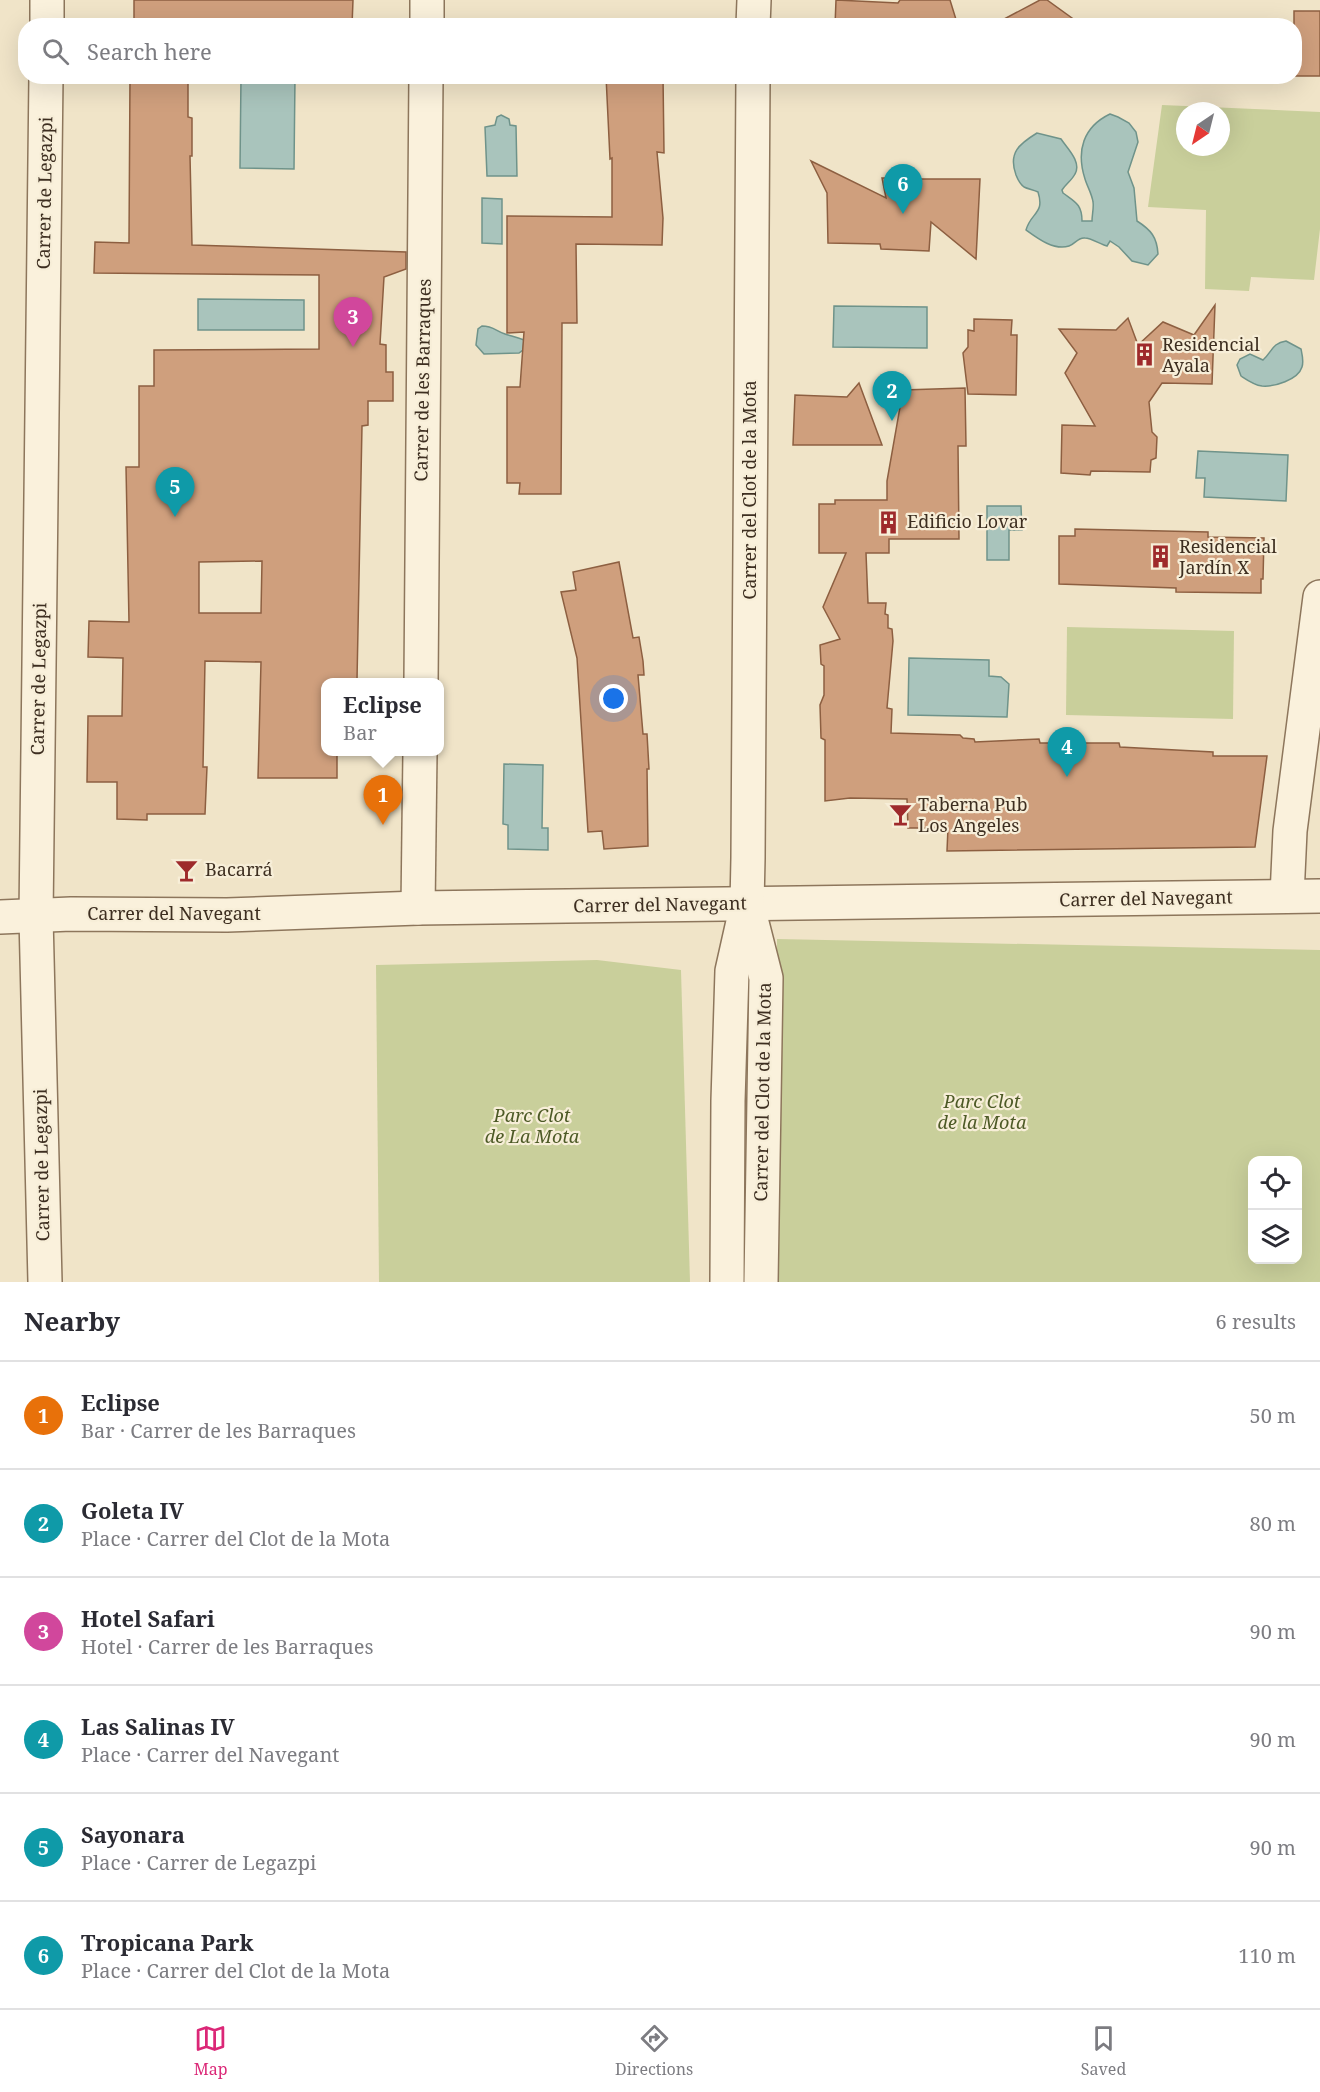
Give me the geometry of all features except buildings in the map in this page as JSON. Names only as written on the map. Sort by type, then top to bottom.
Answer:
[{"type":"street","points":[[47,0],[47,18]]},
{"type":"street","points":[[427,0],[427,18]]},
{"type":"street","points":[[753,0],[753,18]]},
{"type":"street","name":"Carrer de Legazpi","points":[[45,1282],[36,917],[46,84]]},
{"type":"street","name":"Carrer de les Barraques","points":[[421,678],[426,84]]},
{"type":"street","name":"Carrer del Clot de la Mota","points":[[727,1282],[728,1101],[732,971],[747,904],[753,84]]},
{"type":"street","points":[[1287,896],[1290,831],[1320,597]]},
{"type":"street","points":[[418,908],[420,756]]},
{"type":"street","name":"Carrer del Navegant","points":[[0,917],[71,914],[227,915],[418,908],[1320,896]]},
{"type":"street","name":"Carrer del Clot de la Mota","points":[[747,904],[766,978],[761,1282]]},
{"type":"green space","points":[[1162,105],[1176,106],[1176,156],[1230,156],[1230,108],[1320,112],[1320,229],[1314,280],[1251,277],[1249,291],[1205,289],[1206,210],[1148,207]]},
{"type":"green space","points":[[1067,627],[1234,631],[1233,719],[1066,715]]},
{"type":"green space","name":"Parc Clot de la Mota","points":[[777,939],[1320,950],[1320,1282],[777,1282]]},
{"type":"green space","name":"Parc Clot de La Mota","points":[[597,960],[681,970],[690,1282],[379,1282],[376,965]]},
{"type":"water","points":[[241,84],[295,84],[294,169],[240,168]]},
{"type":"water","points":[[1110,114],[1129,123],[1136,132],[1138,142],[1128,172],[1134,188],[1137,221],[1152,234],[1156,243],[1158,254],[1148,265],[1132,261],[1110,241],[1107,246],[1083,238],[1069,246],[1058,247],[1046,243],[1026,230],[1039,209],[1040,199],[1038,192],[1024,187],[1018,179],[1013,161],[1020,145],[1037,133],[1061,139],[1073,155],[1077,165],[1075,174],[1062,190],[1063,193],[1079,207],[1082,221],[1092,221],[1093,202],[1082,169],[1082,150],[1084,141],[1093,126]]},
{"type":"water","points":[[501,115],[509,119],[510,125],[516,126],[517,176],[487,176],[485,127],[495,125],[497,117]]},
{"type":"water","points":[[482,198],[502,199],[502,244],[482,243]]},
{"type":"water","points":[[198,299],[304,300],[304,330],[198,330]]},
{"type":"water","points":[[834,306],[927,307],[927,348],[833,347]]},
{"type":"water","points":[[482,326],[524,340],[523,350],[519,353],[484,354],[476,345],[478,329]]},
{"type":"water","points":[[1286,341],[1301,349],[1303,365],[1296,376],[1279,384],[1262,386],[1241,376],[1237,365],[1240,359],[1250,354],[1263,360],[1275,346]]},
{"type":"water","points":[[1198,451],[1288,455],[1286,501],[1204,497],[1205,478],[1196,478]]},
{"type":"water","points":[[987,506],[1021,506],[1022,530],[1009,530],[1009,560],[987,560]]},
{"type":"water","points":[[909,658],[989,660],[989,676],[1001,677],[1009,684],[1007,717],[908,715]]},
{"type":"water","points":[[504,764],[543,765],[542,828],[548,828],[548,850],[508,849],[508,825],[503,824]]},
{"type":"place","name":"Tropicana Park","points":[[903,214]]},
{"type":"place","name":"Hotel Safari","points":[[353,347]]},
{"type":"place","name":"Residencial Ayala","points":[[1144,355]]},
{"type":"place","name":"Goleta IV","points":[[892,421]]},
{"type":"place","name":"Sayonara","points":[[175,517]]},
{"type":"place","name":"Edificio Lovar","points":[[889,522]]},
{"type":"place","name":"Residencial Jardín X","points":[[1161,557]]},
{"type":"place","name":"Las Salinas IV","points":[[1067,777]]},
{"type":"place","name":"Taberna Pub Los Angeles","points":[[900,815]]},
{"type":"place","name":"Eclipse","points":[[383,825]]},
{"type":"place","name":"Bacarrá","points":[[187,870]]}]
